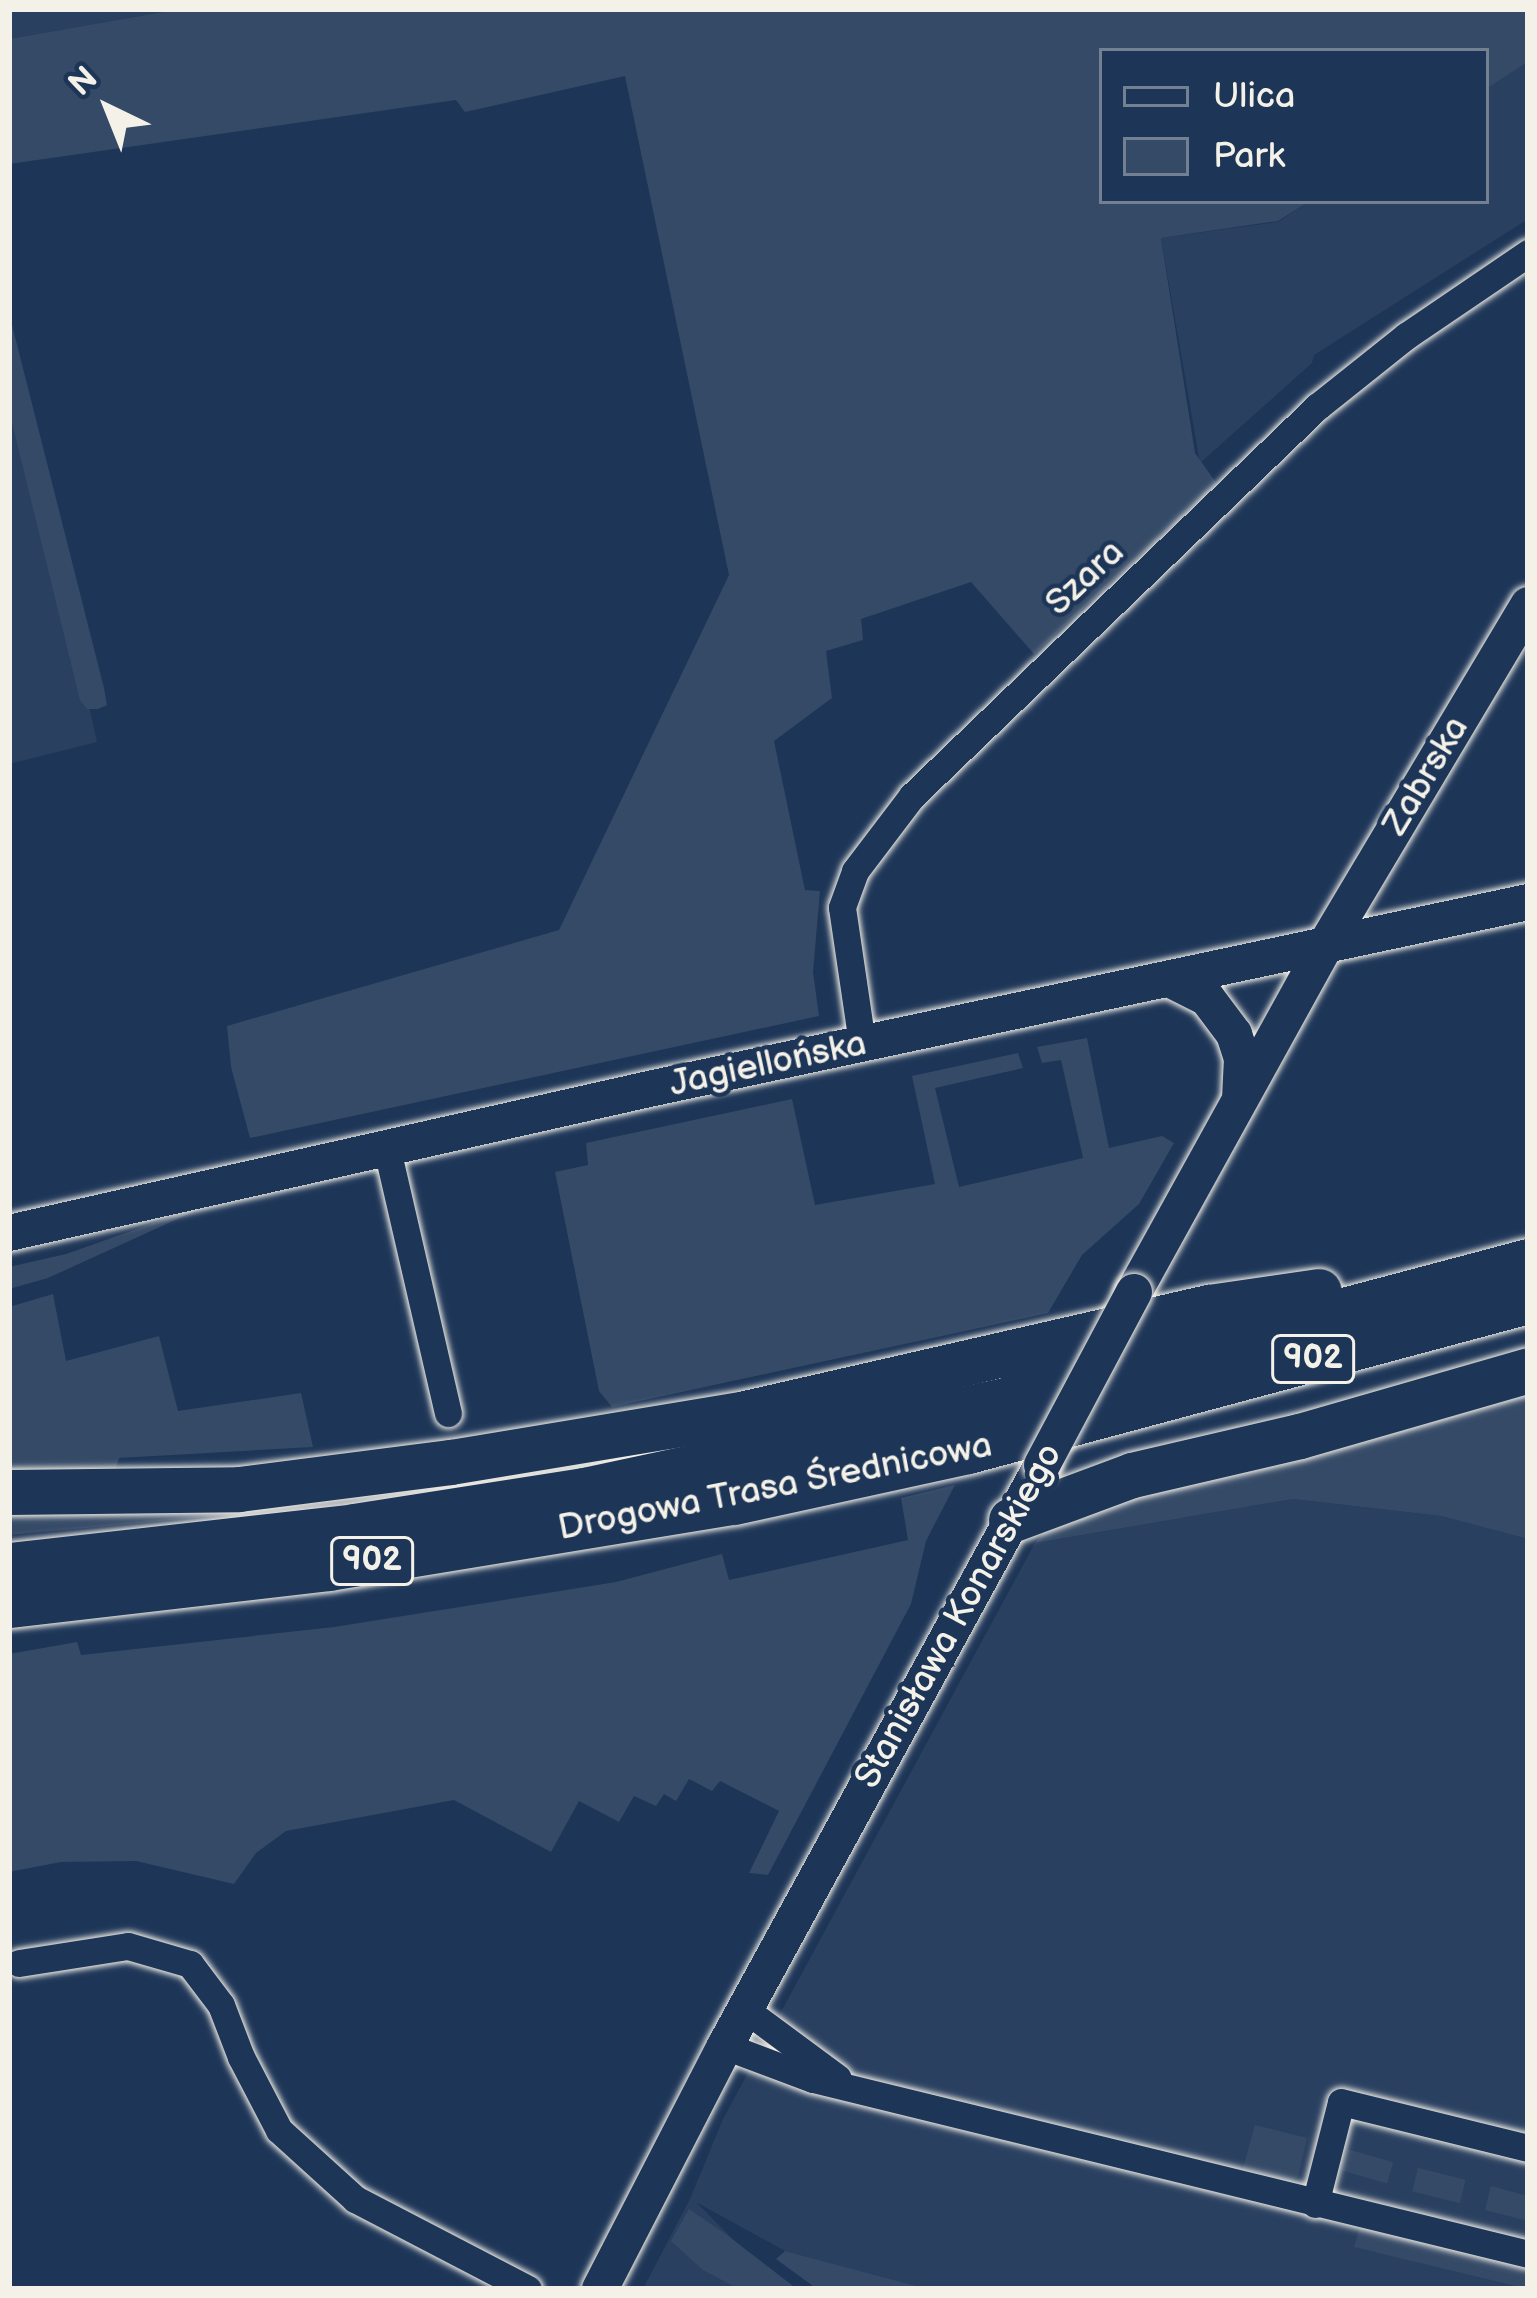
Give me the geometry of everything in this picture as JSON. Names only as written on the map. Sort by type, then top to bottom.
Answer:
[{"type":"main road","points":[[9,1492],[239,1490],[451,1462],[741,1414],[1210,1307],[1528,1261]]},
{"type":"main road","name":"Drogowa Trasa Średnicowa","points":[[9,1564],[354,1526],[608,1486],[1004,1400],[1528,1261]]},
{"type":"main road","name":"Drogowa Trasa Średnicowa","points":[[9,1605],[328,1568],[734,1502],[968,1451],[1528,1301]]},
{"type":"main road","points":[[1011,1520],[1132,1474],[1300,1436],[1528,1370]]},
{"type":"main road","points":[[1049,1450],[1077,1465],[1132,1474]]},
{"type":"street","name":"Szara","points":[[862,1043],[842,907],[854,871],[912,796],[1317,407],[1406,336],[1528,253]]},
{"type":"street","name":"Zabrska","points":[[1325,946],[1528,605]]},
{"type":"street","name":"Jagiellońska","points":[[9,1232],[862,1043],[1528,902]]},
{"type":"street","name":"Stanisława Konarskiego","points":[[600,2289],[725,2046],[1325,946]]},
{"type":"street","points":[[1171,980],[1208,998],[1234,1034],[1242,1058],[1239,1106]]},
{"type":"street","points":[[387,1149],[448,1414]]},
{"type":"street","points":[[19,1964],[128,1946],[190,1964],[221,2005],[241,2057],[279,2130],[355,2199],[528,2289]]},
{"type":"street","points":[[746,2009],[857,2089]]},
{"type":"street","points":[[725,2046],[857,2089],[1528,2254]]},
{"type":"street","points":[[1315,2204],[1341,2102],[1528,2148]]},
{"type":"shaded area","points":[[9,9],[180,9],[9,39]]},
{"type":"shaded area","points":[[1528,62],[1528,219],[1314,355],[1312,363],[1200,463],[1161,238],[1278,222],[1305,204],[1489,204],[1489,87]]},
{"type":"shaded area","points":[[9,336],[97,742],[9,764]]},
{"type":"shaded area","points":[[1293,1499],[1441,1516],[1528,1539],[1528,2289],[928,2289],[785,2251],[696,2202],[782,2289],[643,2289],[690,2199],[723,2119],[1035,1543]]},
{"type":"green space","points":[[180,9],[1528,9],[1528,62],[1489,87],[1489,48],[1099,48],[1099,204],[1305,204],[1278,221],[1161,238],[1195,453],[1217,484],[1034,654],[971,582],[861,619],[863,640],[826,651],[832,698],[774,741],[805,890],[820,891],[813,972],[819,1016],[250,1138],[231,1067],[227,1026],[559,930],[729,575],[625,76],[465,112],[456,100],[9,164],[9,39]]},
{"type":"green space","points":[[9,313],[104,688],[107,705],[98,709],[87,709],[80,700],[9,410]]},
{"type":"green space","points":[[1087,1038],[1109,1148],[1162,1136],[1174,1143],[1139,1204],[1082,1255],[1048,1313],[612,1407],[599,1391],[555,1172],[588,1165],[586,1143],[792,1099],[815,1205],[935,1184],[912,1076],[1018,1053],[1023,1068],[935,1088],[959,1187],[1083,1158],[1061,1060],[1042,1063],[1037,1047]]},
{"type":"green space","points":[[219,1200],[48,1278],[9,1289],[9,1267],[66,1254]]},
{"type":"green space","points":[[53,1294],[66,1361],[159,1336],[178,1411],[301,1393],[313,1447],[119,1458],[114,1475],[9,1476],[9,1307]]},
{"type":"green space","points":[[1528,1389],[1528,1539],[1441,1516],[1293,1499],[1035,1543],[1057,1518]]},
{"type":"green space","points":[[955,1485],[926,1541],[911,1604],[768,1875],[749,1873],[779,1811],[720,1781],[712,1791],[689,1779],[676,1801],[664,1794],[656,1806],[634,1796],[619,1822],[579,1801],[551,1852],[454,1800],[286,1831],[256,1853],[234,1884],[136,1861],[61,1862],[9,1872],[9,1654],[77,1642],[81,1655],[334,1627],[616,1582],[722,1554],[729,1580],[908,1540],[901,1498]]},
{"type":"green space","points":[[303,1506],[9,1535],[9,1511],[78,1515]]},
{"type":"green space","points":[[1255,2125],[1307,2138],[1298,2177],[1290,2181],[1243,2168]]},
{"type":"green space","points":[[1347,2149],[1393,2162],[1387,2183],[1341,2170]]},
{"type":"green space","points":[[1418,2168],[1466,2180],[1460,2203],[1412,2191]]},
{"type":"green space","points":[[1491,2186],[1528,2196],[1528,2221],[1485,2210]]},
{"type":"green space","points":[[689,2209],[797,2289],[739,2289],[703,2270],[671,2241]]},
{"type":"green space","points":[[1361,2224],[1528,2267],[1528,2289],[1354,2247]]},
{"type":"green space","points":[[785,2251],[928,2289],[817,2289],[776,2259]]}]
